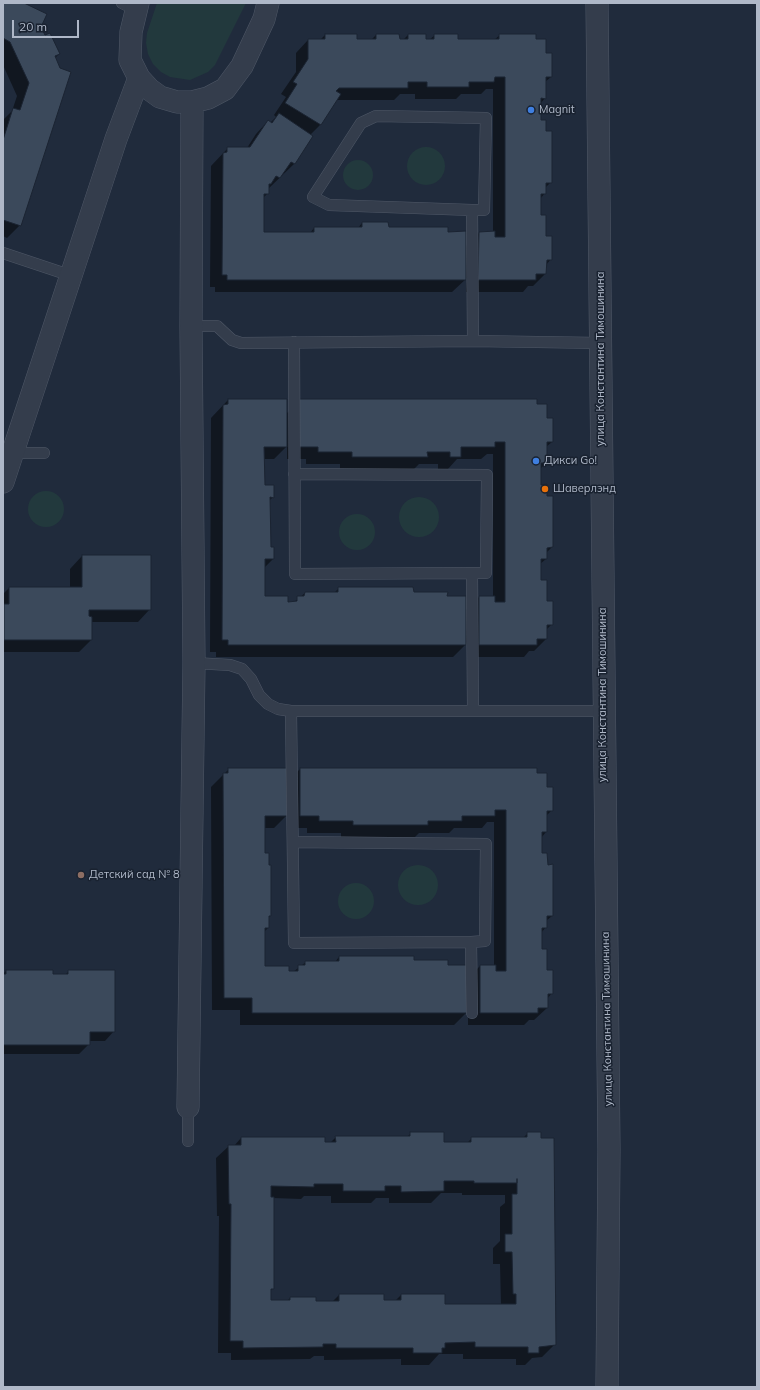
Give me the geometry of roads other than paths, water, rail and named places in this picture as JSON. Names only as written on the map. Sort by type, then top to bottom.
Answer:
[{"type":"street","points":[[132,6],[130,60],[139,78],[149,89],[160,97],[177,102],[192,102],[208,98],[225,89],[242,66],[264,19],[268,3]]},
{"type":"street","name":"улица Константина Тимошинина","points":[[597,3],[603,711],[609,1149],[607,1387]]},
{"type":"street","points":[[3,482],[116,139],[139,78]]},
{"type":"street","points":[[188,1107],[194,663],[191,326],[192,102]]},
{"type":"lane","points":[[376,116],[486,118],[484,210],[472,210],[328,206],[314,197],[361,123],[376,116]]},
{"type":"lane","points":[[472,210],[473,341]]},
{"type":"lane","points":[[3,253],[72,276]]},
{"type":"lane","points":[[191,326],[216,326],[232,340],[242,343],[473,341],[601,343]]},
{"type":"lane","points":[[294,342],[294,474],[295,574],[486,573],[487,475],[294,474]]},
{"type":"lane","points":[[13,453],[44,453]]},
{"type":"lane","points":[[472,573],[473,711]]},
{"type":"lane","points":[[194,663],[236,666],[242,669],[251,679],[259,695],[268,704],[278,709],[291,711],[603,711]]},
{"type":"lane","points":[[291,711],[294,943],[485,941],[486,844],[293,842]]},
{"type":"lane","points":[[472,942],[472,1013]]},
{"type":"lane","points":[[188,1107],[188,1141]]},
{"type":"place","name":"Magnit","points":[[531,110]]},
{"type":"place","name":"Дикси Go!","points":[[536,461]]},
{"type":"place","name":"Шаверлэнд","points":[[545,489]]},
{"type":"place","name":"Детский сад № 8","points":[[81,875]]}]
